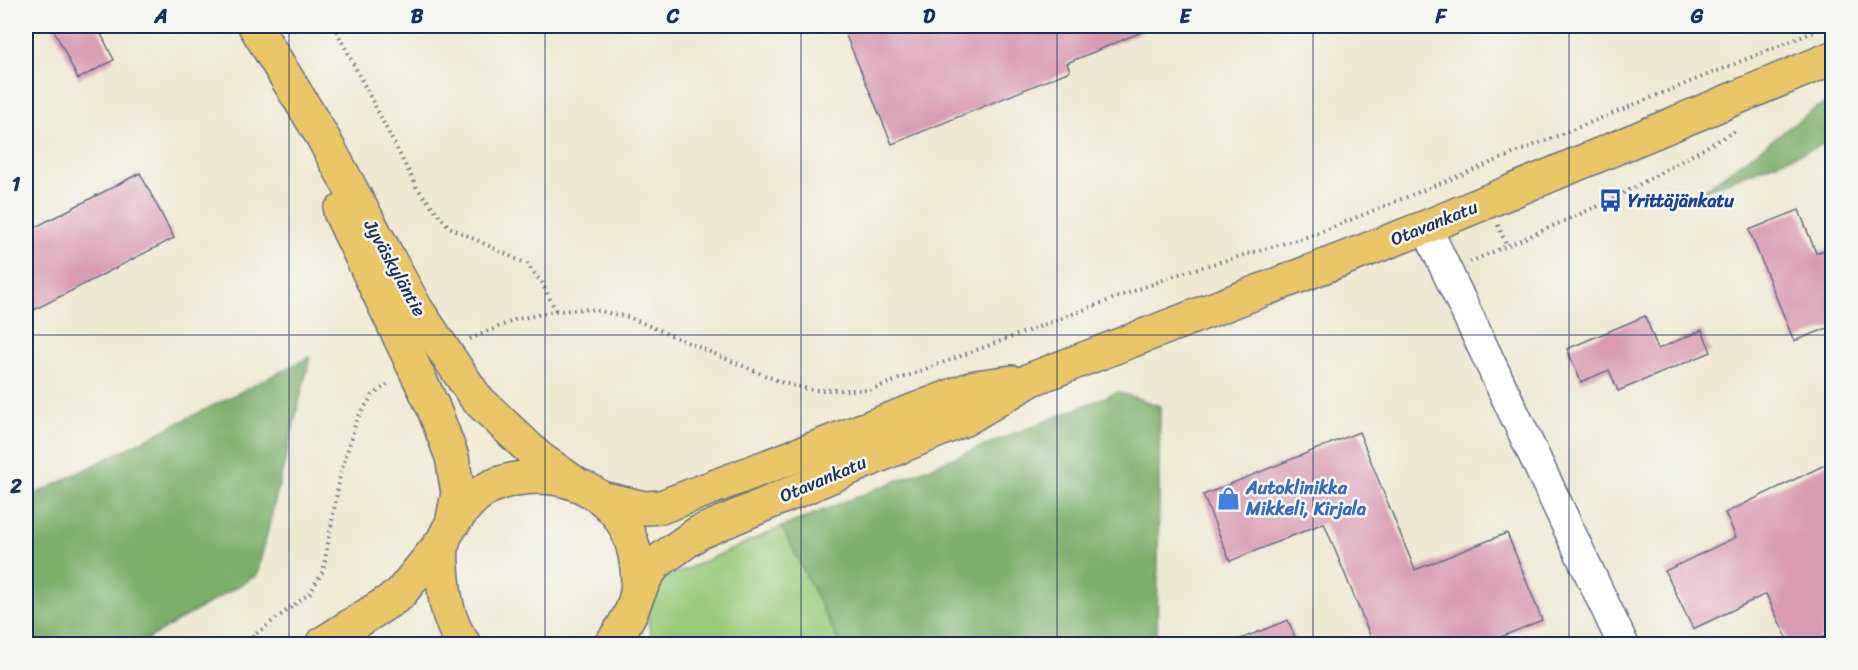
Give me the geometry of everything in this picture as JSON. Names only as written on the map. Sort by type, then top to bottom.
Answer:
[{"type":"main road","name":"Jyväskyläntie","points":[[254,26],[322,136],[415,307],[476,398],[539,458],[601,498]]},
{"type":"main road","name":"Jyväskyläntie","points":[[254,26],[433,407],[457,475],[458,494],[446,533]]},
{"type":"main road","name":"Otavankatu","points":[[615,642],[646,577],[656,562],[698,532],[965,419],[1032,379],[1426,227],[1833,58]]},
{"type":"main road","name":"Otavankatu","points":[[601,498],[645,508],[661,507],[975,387],[1032,379]]},
{"type":"main road","points":[[322,645],[399,595],[474,495],[500,482],[535,476],[572,481]]},
{"type":"main road","points":[[601,498],[624,521],[633,543],[637,566],[635,601]]},
{"type":"main road","points":[[446,533],[444,598],[454,628],[464,645]]},
{"type":"street","points":[[1426,227],[1623,645]]},
{"type":"path","points":[[334,26],[417,188],[433,209],[449,227],[527,264],[542,283],[556,311]]},
{"type":"path","points":[[466,341],[517,319],[556,311],[589,309],[628,317],[783,383],[812,390],[870,390],[1182,273],[1313,235],[1828,26]]},
{"type":"path","points":[[1449,274],[1610,201],[1744,126]]},
{"type":"path","points":[[235,645],[252,636],[310,593],[323,571],[340,476],[357,419],[372,396],[397,377]]},
{"type":"path","points":[[252,636],[256,645]]},
{"type":"green space","points":[[1832,101],[1832,141],[1701,192],[1816,108]]},
{"type":"green space","points":[[310,357],[257,575],[139,644],[26,644],[26,499]]},
{"type":"green space","points":[[1118,392],[1160,406],[1157,644],[840,644],[782,527]]},
{"type":"green space","points":[[782,527],[840,644],[654,644],[640,590]]},
{"type":"building","points":[[52,26],[97,26],[114,60],[78,79]]},
{"type":"building","points":[[842,26],[1156,26],[1067,63],[1070,71],[892,144]]},
{"type":"building","points":[[140,173],[174,238],[26,314],[26,232]]},
{"type":"building","points":[[1799,210],[1816,253],[1833,247],[1833,326],[1794,341],[1749,230]]},
{"type":"building","points":[[1645,316],[1658,349],[1702,330],[1711,352],[1618,391],[1609,370],[1581,382],[1567,349]]},
{"type":"building","points":[[1359,432],[1415,570],[1507,533],[1542,620],[1481,645],[1374,645],[1324,523],[1230,561],[1203,495]]},
{"type":"building","points":[[1833,461],[1833,632],[1807,645],[1790,645],[1766,594],[1693,629],[1665,571],[1736,537],[1725,513]]},
{"type":"building","points":[[1288,620],[1298,645],[1228,645],[1228,644]]},
{"type":"place","name":"Yrittäjänkatu","points":[[1610,201]]},
{"type":"place","name":"Autoklinikka Mikkeli, Kirjala","points":[[1228,498]]}]
